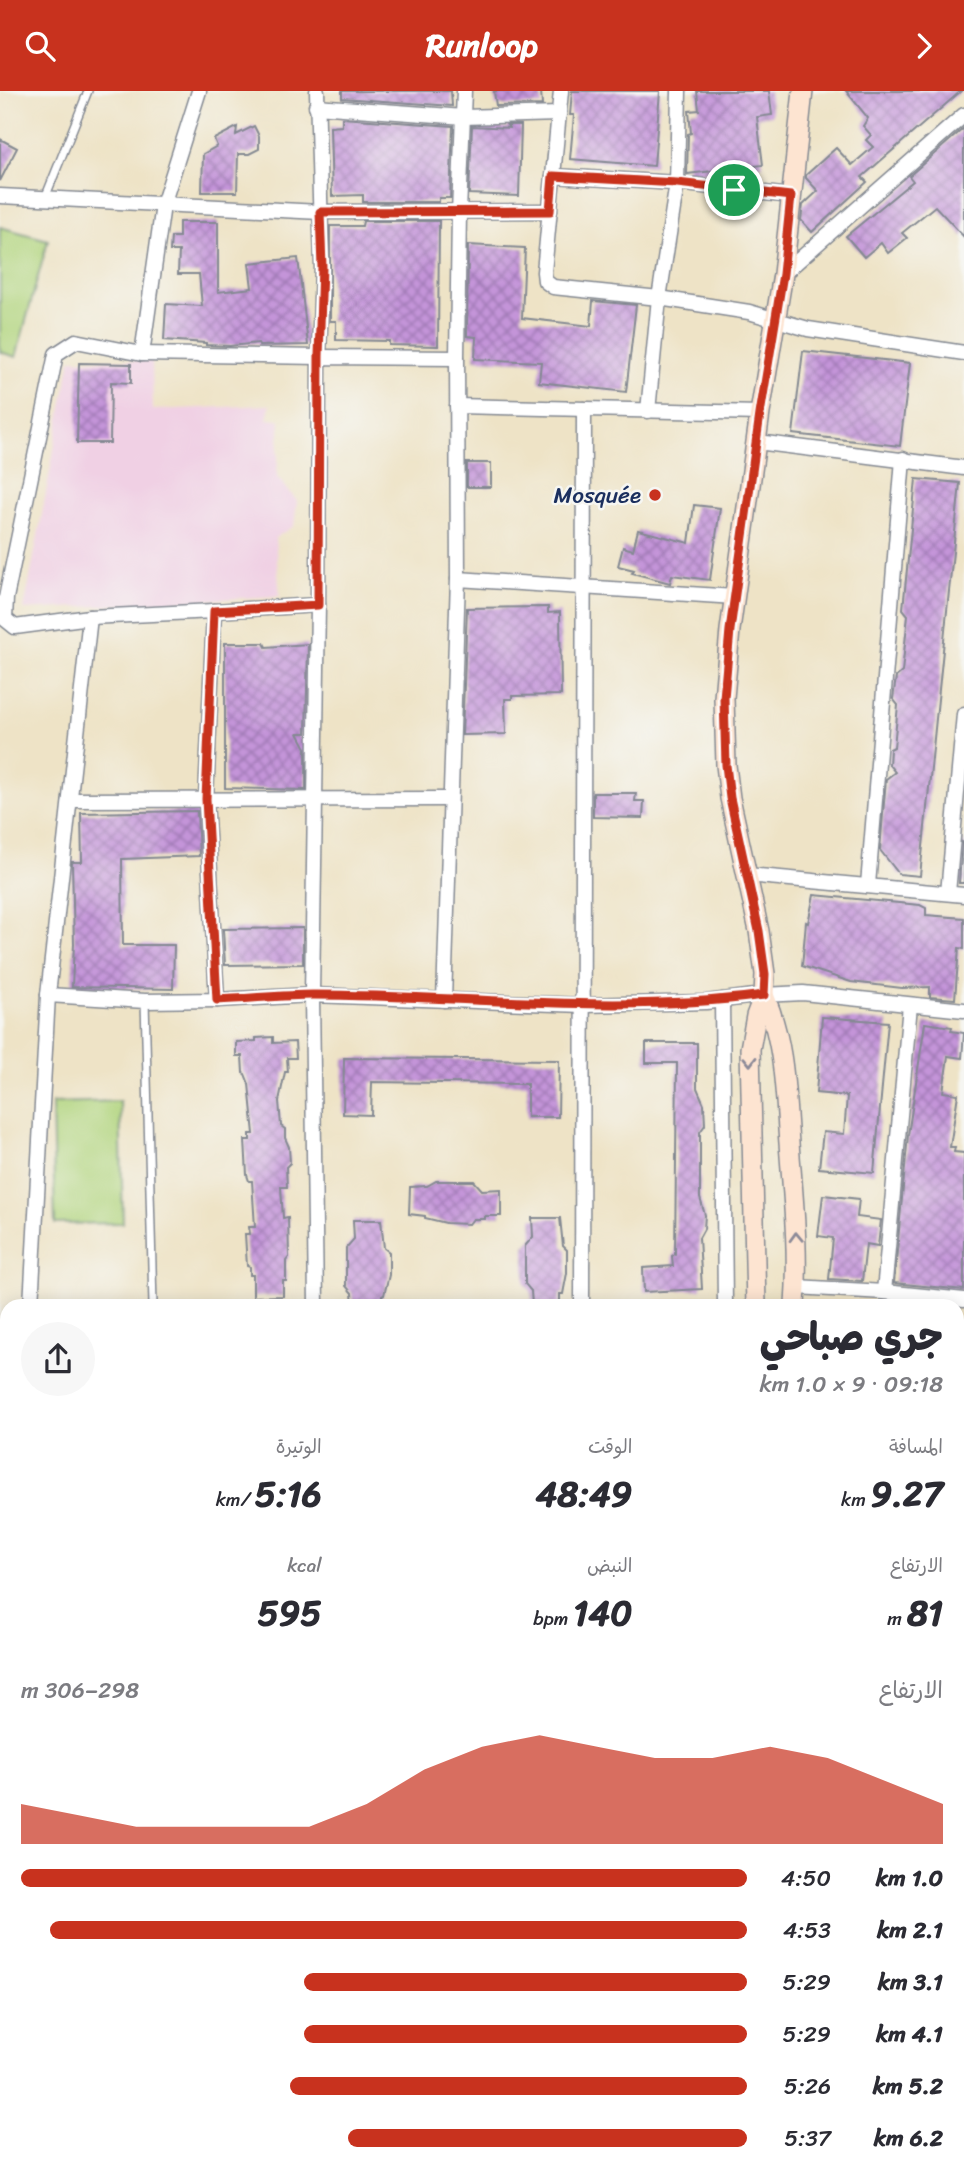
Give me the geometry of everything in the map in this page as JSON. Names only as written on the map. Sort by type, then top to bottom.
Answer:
[{"type":"street","points":[[142,354],[163,205],[199,91]]},
{"type":"street","points":[[316,1299],[312,995],[322,267],[317,91]]},
{"type":"street","points":[[443,1000],[458,579],[457,358],[464,91]]},
{"type":"street","points":[[561,91],[544,272],[548,284],[559,288],[660,298],[749,311],[808,329],[964,353]]},
{"type":"street","points":[[648,411],[660,298],[677,183],[679,91]]},
{"type":"street","points":[[817,91],[802,98],[783,274],[760,414],[726,664],[724,731],[730,798],[762,953],[764,995],[773,1015],[781,1047],[796,1235],[795,1296],[884,1292],[954,1299]]},
{"type":"street","points":[[316,106],[464,117],[559,114]]},
{"type":"street","points":[[783,274],[964,115]]},
{"type":"street","points":[[553,176],[677,183],[791,196]]},
{"type":"street","points":[[0,197],[320,212],[550,211]]},
{"type":"street","points":[[318,605],[90,617],[15,627],[5,619],[6,599],[56,354],[76,341],[142,354],[457,358]]},
{"type":"street","points":[[457,406],[760,414]]},
{"type":"street","points":[[582,1299],[584,409]]},
{"type":"street","points":[[757,442],[964,468]]},
{"type":"street","points":[[868,885],[903,459]]},
{"type":"street","points":[[458,579],[735,597]]},
{"type":"street","points":[[214,611],[206,799],[217,1000]]},
{"type":"street","points":[[31,1299],[48,995],[90,617]]},
{"type":"street","points":[[948,893],[964,714]]},
{"type":"street","points":[[70,800],[450,799]]},
{"type":"street","points":[[747,875],[964,895]]},
{"type":"street","points":[[48,995],[145,1001],[312,995],[583,1005],[824,994],[964,1010]]},
{"type":"street","points":[[756,1299],[750,1049],[756,1016],[764,995]]},
{"type":"street","points":[[722,1000],[725,1299]]},
{"type":"street","points":[[884,1292],[910,1005]]},
{"type":"lane","points":[[45,199],[88,91]]},
{"type":"lane","points":[[145,1001],[153,1299]]},
{"type":"shaded area","points":[[71,359],[152,361],[153,410],[270,405],[267,419],[280,420],[277,477],[297,501],[294,526],[275,538],[280,596],[24,610]]},
{"type":"green space","points":[[0,227],[48,240],[16,357],[0,352]]},
{"type":"green space","points":[[120,1101],[123,1223],[55,1224],[52,1103]]},
{"type":"building","points":[[342,91],[451,91],[452,106],[342,98]]},
{"type":"building","points":[[494,91],[541,91],[542,105],[496,106]]},
{"type":"building","points":[[572,91],[660,91],[654,166],[570,159],[574,115],[570,115]]},
{"type":"building","points":[[697,91],[769,91],[772,115],[757,117],[763,165],[687,174],[688,134],[691,133],[689,111],[699,110]]},
{"type":"building","points":[[846,91],[961,91],[862,177],[867,182],[812,232],[801,220],[803,205],[818,191],[806,175],[836,148],[852,165],[873,147],[866,140],[871,135],[863,126],[868,118]]},
{"type":"building","points":[[342,118],[453,126],[450,198],[439,198],[439,202],[363,202],[363,195],[332,196],[330,127],[342,126]]},
{"type":"building","points":[[507,125],[521,125],[519,196],[469,194],[472,126],[509,128]]},
{"type":"building","points":[[254,126],[259,136],[259,149],[249,154],[238,154],[237,192],[202,192],[203,154],[217,146],[214,139],[237,127],[236,135]]},
{"type":"building","points":[[964,128],[964,237],[935,206],[902,233],[907,238],[888,253],[881,243],[864,257],[846,236],[913,181],[909,176]]},
{"type":"building","points":[[0,139],[17,148],[0,181]]},
{"type":"building","points":[[363,221],[439,221],[438,346],[389,345],[389,341],[336,340],[336,321],[330,321],[330,226],[362,226]]},
{"type":"building","points":[[179,222],[218,222],[218,292],[252,288],[249,263],[298,258],[308,345],[259,346],[258,343],[230,346],[164,340],[166,304],[202,306],[199,274],[178,274],[179,251],[170,251],[171,237],[179,237]]},
{"type":"building","points":[[468,245],[525,248],[522,318],[591,326],[593,301],[636,305],[626,392],[539,382],[541,362],[475,359],[476,337],[467,336]]},
{"type":"building","points":[[803,351],[910,363],[900,446],[793,434]]},
{"type":"building","points":[[79,363],[131,364],[131,383],[111,382],[110,443],[77,443]]},
{"type":"building","points":[[467,463],[491,463],[491,487],[467,487]]},
{"type":"building","points":[[916,479],[960,483],[920,876],[899,874],[880,850],[886,779],[895,772],[889,765],[890,749],[894,747],[898,705],[893,699],[896,677],[902,672],[908,615],[903,609]]},
{"type":"building","points":[[694,505],[720,508],[710,580],[672,575],[670,583],[632,573],[634,570],[618,566],[623,547],[633,550],[638,530],[689,543]]},
{"type":"building","points":[[548,607],[548,613],[560,612],[561,695],[512,696],[512,699],[505,699],[506,734],[462,735],[467,608]]},
{"type":"building","points":[[225,643],[264,643],[266,647],[308,644],[306,733],[298,733],[306,748],[306,790],[225,788]]},
{"type":"building","points":[[593,793],[636,793],[635,801],[644,801],[643,818],[593,817]]},
{"type":"building","points":[[197,811],[199,856],[122,859],[123,945],[174,945],[173,989],[72,987],[72,862],[82,862],[81,813]]},
{"type":"building","points":[[962,842],[964,883],[959,883]]},
{"type":"building","points":[[814,895],[920,905],[926,908],[926,915],[964,918],[964,949],[959,948],[955,999],[930,997],[930,987],[902,988],[851,982],[802,966],[806,922],[808,923]]},
{"type":"building","points":[[303,928],[303,964],[225,965],[223,929]]},
{"type":"building","points":[[822,1017],[888,1022],[874,1173],[819,1168],[823,1132],[844,1134],[847,1096],[816,1093]]},
{"type":"building","points":[[925,1023],[952,1027],[951,1031],[964,1033],[962,1058],[948,1056],[943,1092],[958,1094],[950,1147],[955,1147],[954,1152],[964,1153],[964,1290],[894,1283],[908,1135]]},
{"type":"building","points":[[273,1037],[273,1043],[295,1042],[296,1058],[287,1058],[288,1072],[285,1072],[279,1101],[281,1126],[285,1129],[289,1147],[287,1187],[281,1187],[283,1218],[288,1217],[289,1257],[286,1261],[283,1296],[253,1297],[253,1275],[250,1275],[250,1267],[247,1266],[245,1234],[250,1234],[249,1227],[255,1227],[252,1181],[249,1181],[247,1175],[245,1140],[250,1140],[250,1134],[254,1134],[249,1084],[243,1073],[242,1056],[236,1056],[236,1042]]},
{"type":"building","points":[[646,1043],[697,1043],[697,1088],[704,1104],[705,1125],[700,1132],[700,1198],[705,1215],[704,1229],[699,1238],[702,1289],[644,1292],[643,1268],[673,1266],[672,1256],[675,1254],[677,1063],[646,1063]]},
{"type":"building","points":[[344,1058],[559,1060],[558,1117],[527,1117],[527,1084],[372,1082],[371,1115],[343,1114]]},
{"type":"building","points":[[436,1181],[474,1181],[482,1190],[501,1189],[501,1216],[473,1219],[469,1224],[446,1223],[409,1214],[410,1187],[427,1186]]},
{"type":"building","points":[[823,1195],[859,1199],[857,1217],[881,1220],[878,1246],[866,1244],[862,1281],[829,1279],[833,1238],[818,1236]]},
{"type":"building","points":[[532,1218],[560,1218],[563,1246],[567,1250],[567,1273],[560,1299],[532,1299],[531,1291],[525,1284],[525,1246],[533,1237]]},
{"type":"building","points":[[353,1220],[381,1220],[384,1248],[389,1252],[389,1275],[382,1299],[352,1299],[352,1293],[346,1286],[346,1248],[354,1239]]},
{"type":"place","name":"Mosquée","points":[[655,495]]},
{"type":"route","points":[[553,176],[677,183],[734,190],[791,196],[783,274],[760,414],[730,630],[724,698],[730,798],[759,931],[765,974],[764,995],[706,1002],[583,1005],[312,995],[217,1000],[206,799],[214,611],[318,605],[322,267],[320,212],[550,211],[553,176]]}]
